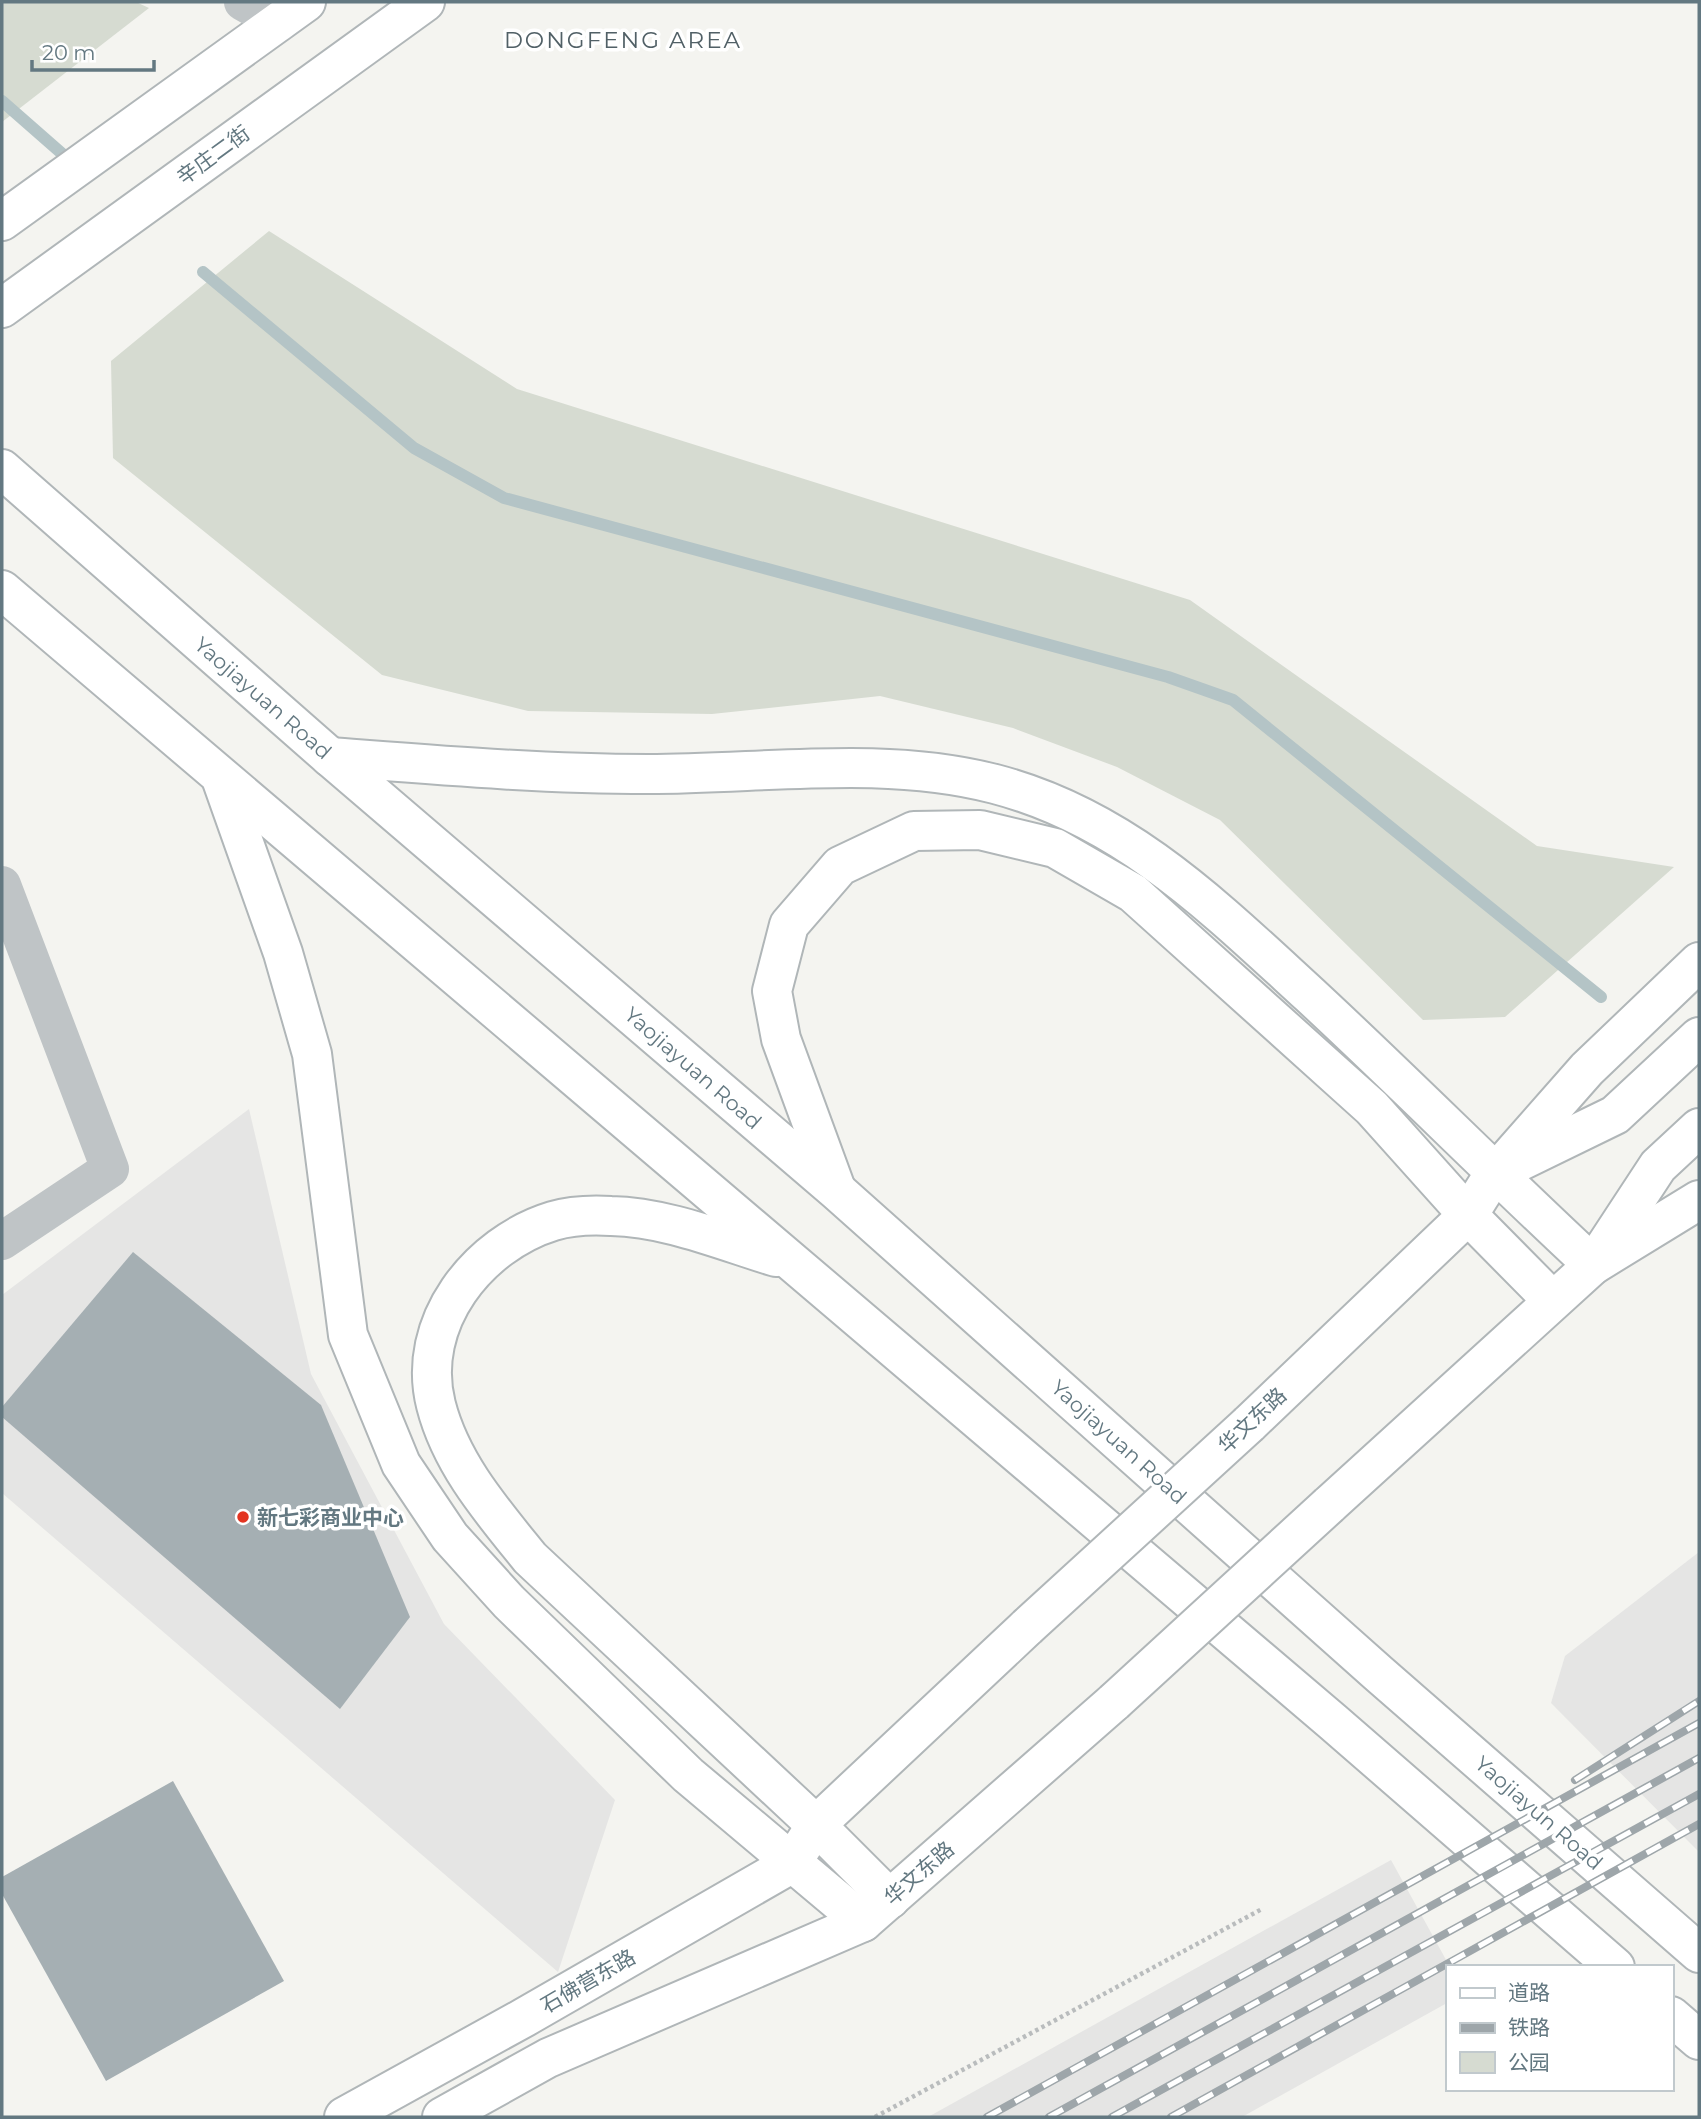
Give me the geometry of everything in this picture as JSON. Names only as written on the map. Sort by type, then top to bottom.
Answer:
[{"type":"main road","name":"辛庄二街","points":[[2,308],[425,2]]},
{"type":"main road","points":[[2,221],[293,12]]},
{"type":"main road","name":"Yaojiayuan Road","points":[[2,469],[330,757],[837,1191]]},
{"type":"main road","points":[[2,590],[222,780],[1333,1722],[1613,1965]]},
{"type":"main road","points":[[330,757],[487,769],[648,774],[894,768],[995,784],[1074,813],[1131,842],[1206,900],[1423,1099],[1494,1174],[1593,1265],[1699,1200]]},
{"type":"main road","points":[[222,780],[283,953],[312,1054],[348,1335],[401,1464],[450,1538],[509,1602],[688,1775],[791,1864],[876,1911]]},
{"type":"main road","points":[[837,1191],[781,1039],[772,991],[789,925],[840,866],[914,831],[980,830],[1055,848],[1133,893],[1372,1108],[1468,1215],[1552,1300]]},
{"type":"main road","name":"华文东路","points":[[816,1825],[1249,1424],[1468,1215],[1494,1174],[1587,1069],[1699,962]]},
{"type":"main road","points":[[1494,1174],[1615,1115],[1699,1037]]},
{"type":"main road","name":"华文东路","points":[[876,1911],[1114,1702],[1593,1265],[1658,1166],[1699,1128]]},
{"type":"main road","name":"Yaojiayun Road","points":[[837,1191],[1367,1664],[1699,1953]]},
{"type":"main road","points":[[790,1262],[647,1218],[609,1216],[555,1221],[520,1235],[480,1263],[450,1304],[433,1349],[435,1403],[455,1455],[489,1508],[530,1558],[816,1825],[876,1911]]},
{"type":"main road","name":"石佛营东路","points":[[344,2117],[525,2017],[791,1864],[816,1825]]},
{"type":"main road","points":[[442,2117],[548,2058],[876,1911]]},
{"type":"main road","points":[[1673,2018],[1699,2040]]},
{"type":"lane","points":[[243,2],[293,12]]},
{"type":"lane","points":[[2,885],[110,1169],[2,1241]]},
{"type":"path","points":[[875,2117],[1262,1909]]},
{"type":"shaded area","name":"新七彩商业中心","points":[[249,1109],[311,1374],[444,1624],[615,1800],[558,1972],[2,1493],[2,1295]]},
{"type":"shaded area","points":[[1699,1552],[1699,1852],[1551,1703],[1565,1656]]},
{"type":"shaded area","points":[[1391,1860],[1449,1965],[1446,1965],[1446,2004],[1242,2117],[928,2117]]},
{"type":"green space","points":[[2,2],[136,2],[149,8],[2,122]]},
{"type":"green space","points":[[269,231],[517,389],[1190,600],[1537,846],[1674,867],[1505,1017],[1423,1020],[1220,820],[1117,767],[1013,728],[880,696],[712,714],[528,711],[382,675],[113,458],[111,361]]},
{"type":"building","name":"新七彩商业中心","points":[[133,1252],[321,1405],[410,1617],[340,1709],[2,1417],[2,1407]]},
{"type":"building","points":[[173,1781],[284,1981],[106,2081],[2,1894],[2,1877]]},
{"type":"waterway","points":[[2,101],[75,165]]},
{"type":"waterway","points":[[203,272],[414,448],[504,498],[1168,677],[1233,700],[1601,997]]},
{"type":"railway","points":[[1575,1780],[1699,1701]]},
{"type":"railway","points":[[987,2117],[1699,1723]]},
{"type":"railway","points":[[1049,2117],[1699,1758]]},
{"type":"railway","points":[[1112,2117],[1699,1794]]},
{"type":"railway","points":[[1171,2117],[1699,1824]]},
{"type":"place","name":"新七彩商业中心","points":[[243,1517]]},
{"type":"district","name":"DONGFENG AREA","points":[[623,40]]}]
